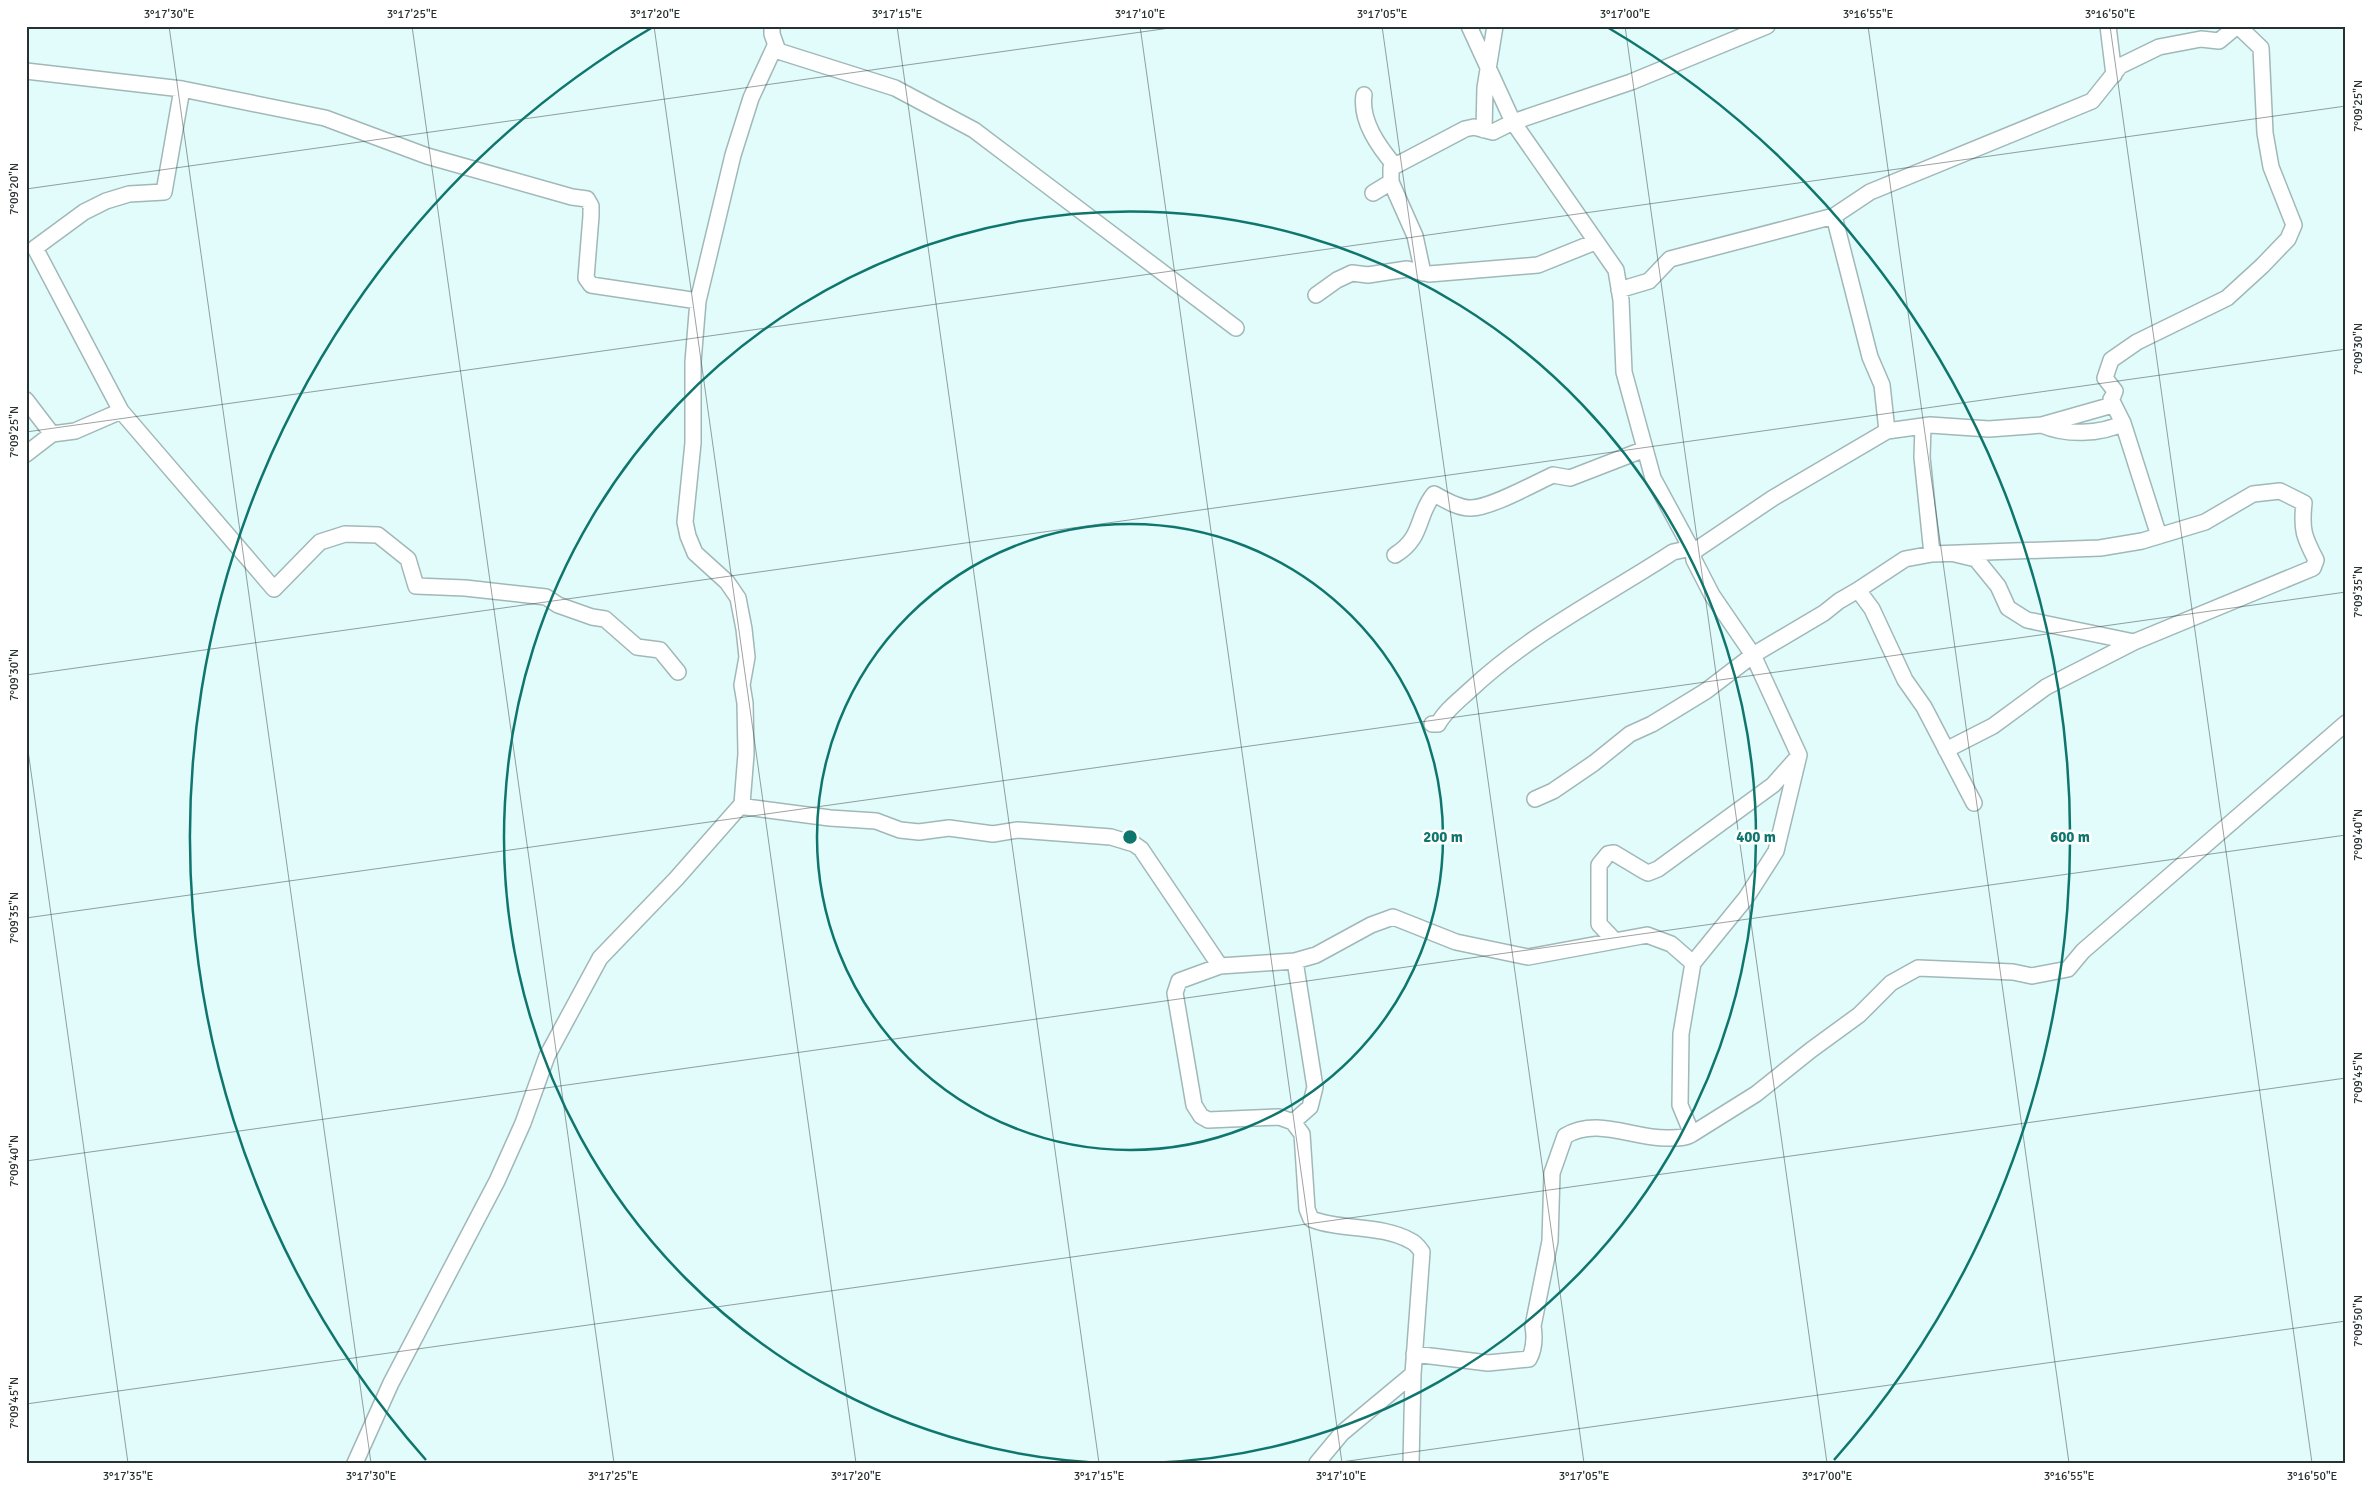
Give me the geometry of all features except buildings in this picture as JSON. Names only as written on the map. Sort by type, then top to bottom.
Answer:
[{"type":"street","points":[[772,26],[775,46],[778,51],[821,63],[895,88],[974,130],[1236,328]]},
{"type":"street","points":[[1469,26],[1513,122],[1616,270],[1624,372],[1654,478],[1693,552],[1694,560],[1712,595],[1753,655],[1799,755],[1776,851],[1746,898],[1693,963],[1681,1034],[1680,1096],[1680,1105],[1692,1134]]},
{"type":"street","points":[[1484,130],[1488,67],[1495,26]]},
{"type":"street","points":[[2108,26],[2114,75]]},
{"type":"street","points":[[1619,290],[1649,281],[1670,259],[1834,216],[1870,192],[2024,127],[2092,101],[2120,66],[2159,47],[2200,40],[2218,41],[2238,26],[2261,48],[2265,133],[2271,167],[2294,225],[2288,239],[2227,298],[2137,342],[2111,360],[2105,378],[2115,390],[2109,406],[2042,425],[1989,429],[1922,426],[1887,431],[1773,498],[1693,552]]},
{"type":"street","points":[[1423,273],[1415,236],[1392,182],[1391,168],[1465,129],[1474,126],[1493,132],[1513,122],[1631,82],[1763,27]]},
{"type":"street","points":[[356,1463],[391,1383],[497,1181],[523,1123],[547,1056],[600,958],[676,878],[742,804],[746,754],[745,703],[742,685],[747,657],[738,598],[727,582],[695,553],[685,522],[693,443],[693,362],[698,301],[732,155],[751,98],[775,46]]},
{"type":"street","points":[[26,71],[182,89],[325,118],[426,156],[572,197],[587,199],[591,206],[591,216],[586,278],[591,284],[698,301]]},
{"type":"street","points":[[182,89],[164,192],[129,194],[106,201],[84,212],[35,248],[121,411],[274,589],[320,542],[345,534],[378,536],[408,559],[416,586],[465,588],[546,597],[558,605],[592,617],[605,619],[637,646],[660,650],[678,672]]},
{"type":"street","points":[[1364,95],[1362,105],[1369,127],[1380,147],[1395,166]]},
{"type":"street","points":[[1373,194],[1392,182]]},
{"type":"street","points":[[1834,216],[1870,357],[1882,385],[1887,431]]},
{"type":"street","points":[[1316,295],[1337,280],[1352,273],[1368,275],[1407,269],[1423,273],[1481,271],[1538,264],[1595,242]]},
{"type":"street","points":[[2112,399],[2123,423],[2159,536]]},
{"type":"street","points":[[26,400],[52,434]]},
{"type":"street","points":[[26,454],[52,434],[75,432],[121,411]]},
{"type":"street","points":[[2042,425],[2059,432],[2110,430],[2123,423]]},
{"type":"street","points":[[1922,426],[1922,457],[1932,554]]},
{"type":"street","points":[[1396,555],[1408,547],[1414,539],[1426,504],[1434,494],[1453,504],[1470,508],[1485,506],[1523,491],[1553,474],[1570,478],[1645,449]]},
{"type":"street","points":[[1535,799],[1553,792],[1594,764],[1630,734],[1652,724],[1706,691],[1753,655],[1858,590],[1905,558],[1932,554],[2100,548],[2159,536],[2205,522],[2253,494],[2280,491],[2304,504],[2301,524],[2306,542],[2316,560],[2313,568],[2134,642],[2046,687],[1993,726],[1946,750]]},
{"type":"street","points":[[1432,724],[1438,724],[1443,716],[1481,680],[1512,655],[1599,597],[1673,552],[1687,549],[1693,552]]},
{"type":"street","points":[[1955,554],[1976,559],[1998,586],[2008,608],[2027,620],[2134,642]]},
{"type":"street","points":[[1858,590],[1872,609],[1905,680],[1924,707],[1974,803]]},
{"type":"street","points":[[1414,1354],[1488,1363],[1529,1359],[1533,1351],[1535,1338],[1533,1326],[1550,1241],[1552,1173],[1565,1136],[1582,1128],[1598,1127],[1655,1139],[1687,1137],[1756,1094],[1810,1050],[1859,1015],[1891,983],[1918,968],[2013,972],[2032,976],[2068,969],[2083,951],[2346,723]]},
{"type":"street","points":[[1615,941],[1599,924],[1599,865],[1603,858],[1608,854],[1614,853],[1644,872],[1648,873],[1658,870],[1773,785],[1799,755]]},
{"type":"street","points":[[742,804],[746,807],[830,818],[876,821],[900,830],[919,832],[949,828],[993,834],[1018,830],[1111,837],[1134,844],[1141,850],[1220,966]]},
{"type":"street","points":[[1411,1463],[1414,1354],[1422,1252],[1413,1241],[1393,1234],[1339,1226],[1311,1218],[1307,1209],[1305,1193],[1302,1134],[1293,1122],[1279,1117],[1208,1120],[1201,1116],[1194,1104],[1175,993],[1179,981],[1220,966],[1295,961],[1316,955],[1371,925],[1393,917],[1456,942],[1528,957],[1647,935],[1662,939],[1693,963]]},
{"type":"street","points":[[1293,1122],[1310,1107],[1315,1086],[1295,961]]},
{"type":"street","points":[[1317,1463],[1342,1433],[1413,1374]]}]
